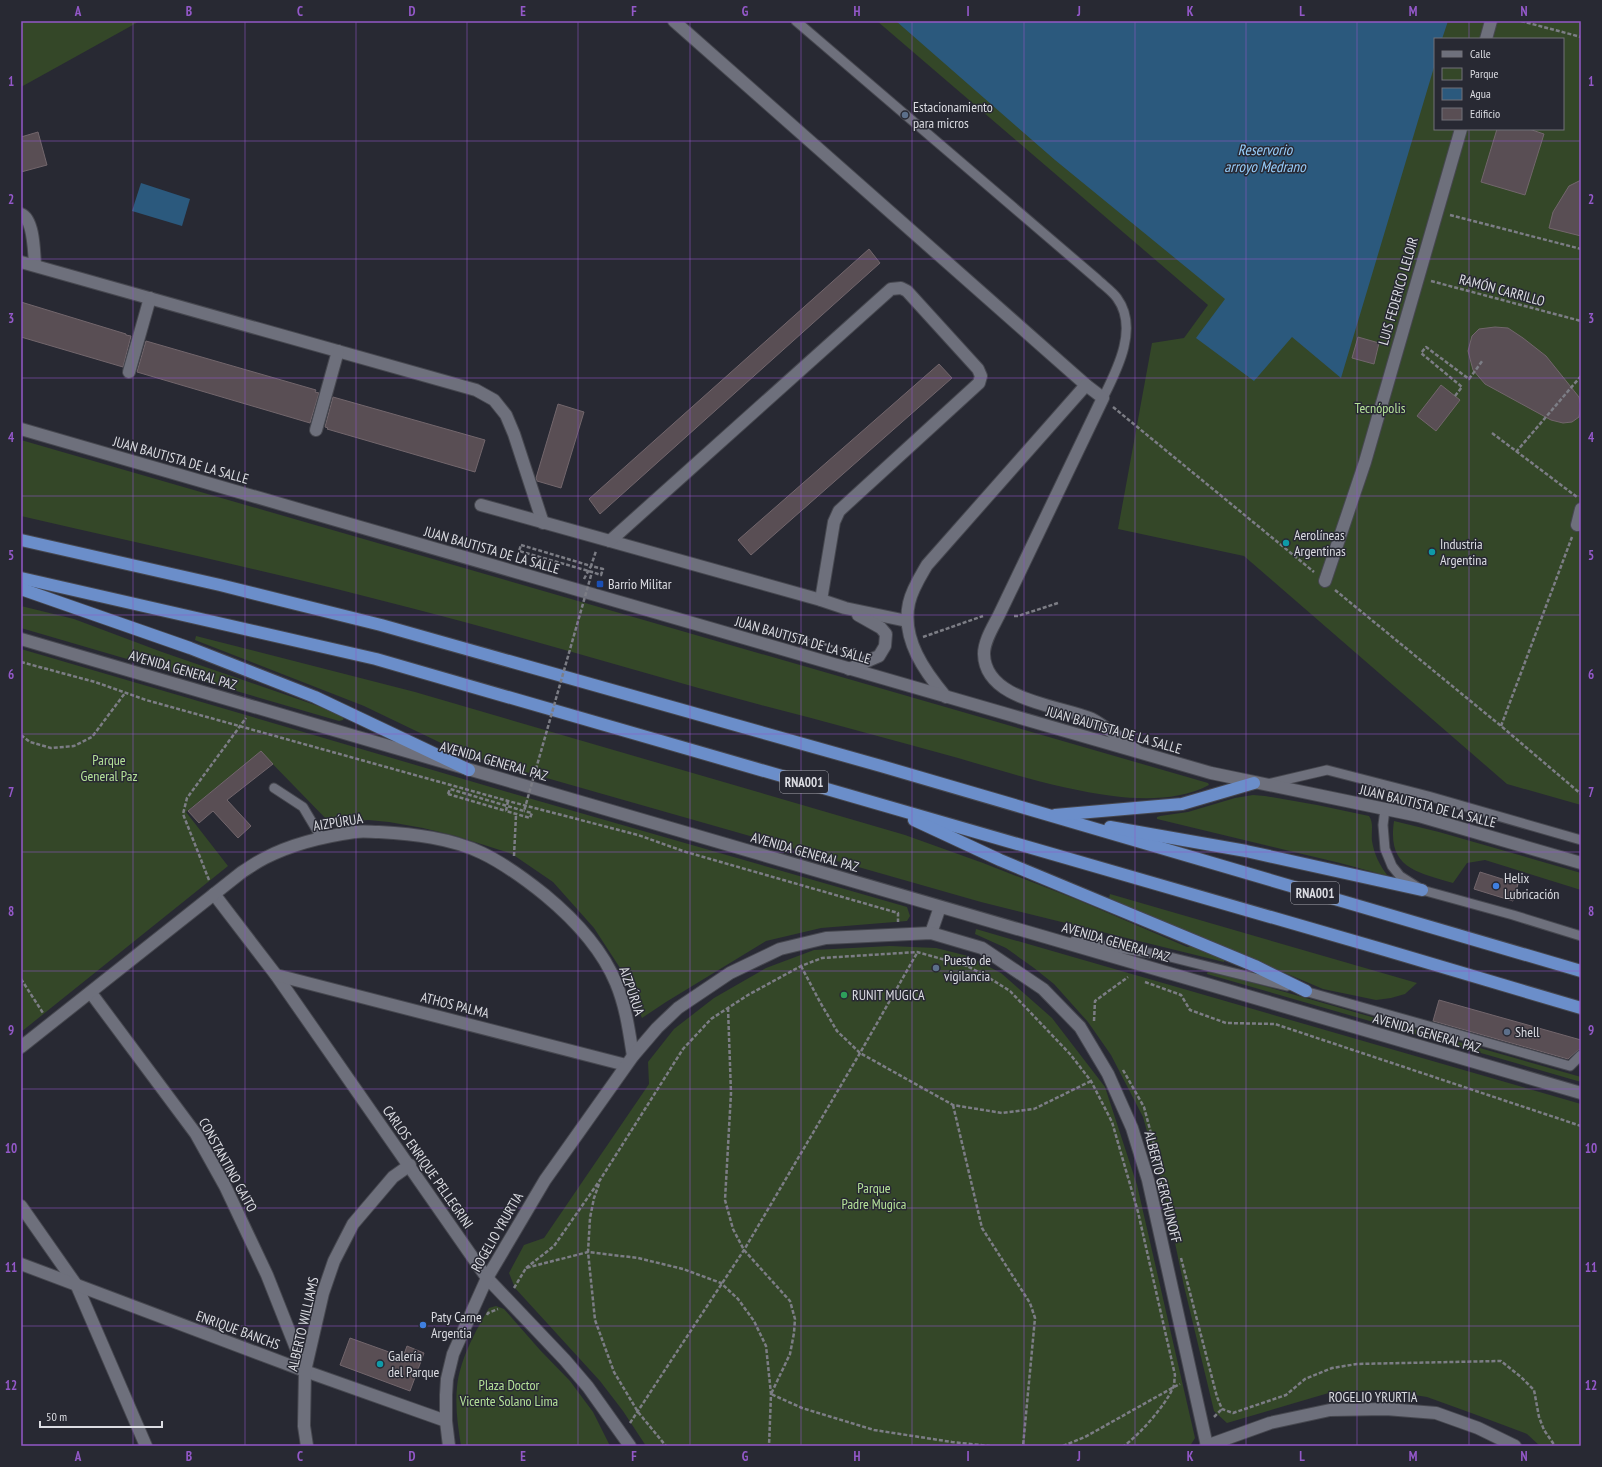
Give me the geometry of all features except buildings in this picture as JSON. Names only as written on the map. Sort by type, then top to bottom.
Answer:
[{"type":"highway","name":"RNA001","points":[[21,540],[220,585],[381,625],[874,764],[1581,971]]},
{"type":"highway","name":"RNA001","points":[[21,578],[376,659],[1581,1008]]},
{"type":"highway","points":[[21,589],[190,648],[315,697],[469,770]]},
{"type":"highway","points":[[1048,816],[1182,804],[1259,784]]},
{"type":"highway","points":[[876,803],[1000,860],[1255,966],[1306,991]]},
{"type":"highway","points":[[1048,816],[1246,851],[1422,890]]},
{"type":"street","points":[[674,21],[1086,385],[1103,398],[985,644],[984,655],[991,677],[994,681],[1014,694],[1093,720],[1141,754]]},
{"type":"street","points":[[1486,38],[1491,21]]},
{"type":"street","name":"LUIS FEDERICO LELOIR","points":[[1325,581],[1364,462],[1461,130]]},
{"type":"street","points":[[21,214],[24,215],[31,226],[35,265]]},
{"type":"street","points":[[21,262],[476,390],[494,400],[506,414],[543,523]]},
{"type":"street","points":[[610,541],[891,289],[901,288],[907,291],[978,368],[981,376],[979,383],[839,512],[834,522],[821,600]]},
{"type":"street","points":[[128,372],[150,298]]},
{"type":"street","points":[[316,430],[338,351]]},
{"type":"street","points":[[946,697],[922,667],[911,641],[907,621],[908,604],[915,586],[927,565],[1086,385]]},
{"type":"street","name":"JUAN BAUTISTA DE LA SALLE","points":[[21,429],[1211,774],[1419,816],[1581,863]]},
{"type":"street","points":[[481,505],[845,608],[907,621]]},
{"type":"street","points":[[1577,524],[1581,509]]},
{"type":"street","points":[[845,608],[881,628],[886,634],[885,646],[879,656],[849,669]]},
{"type":"street","name":"AVENIDA GENERAL PAZ","points":[[21,639],[1581,1093]]},
{"type":"street","name":"AIZPÚRUA","points":[[21,1047],[242,872],[266,858],[287,849],[357,831],[426,837],[460,845],[482,853],[513,870],[560,907],[583,931],[602,956],[616,983],[626,1012],[630,1060]]},
{"type":"street","name":"CARLOS ENRIQUE PELLEGRINI","points":[[214,894],[276,975],[410,1165],[487,1278],[579,1376],[630,1446]]},
{"type":"street","points":[[931,934],[940,907]]},
{"type":"street","name":"ALBERTO GERCHUNOFF","points":[[630,1060],[657,1028],[678,1008],[730,973],[780,949],[826,938],[899,934],[931,934],[982,948],[1043,988],[1080,1027],[1108,1074],[1132,1128],[1148,1180],[1206,1446]]},
{"type":"street","name":"ATHOS PALMA","points":[[276,975],[630,1060]]},
{"type":"street","name":"CONSTANTINO GAITO","points":[[91,993],[196,1134],[225,1186],[267,1275],[305,1371]]},
{"type":"street","name":"ROGELIO YRURTIA","points":[[449,1446],[446,1421],[447,1379],[453,1354],[487,1278],[545,1180],[630,1060]]},
{"type":"street","name":"ALBERTO WILLIAMS","points":[[307,1446],[304,1426],[305,1371],[324,1293],[334,1262],[353,1224],[393,1177],[410,1165]]},
{"type":"street","points":[[21,1206],[77,1286],[146,1446]]},
{"type":"street","name":"ENRIQUE BANCHS","points":[[21,1264],[305,1371],[446,1421]]},
{"type":"street","name":"ROGELIO YRURTIA","points":[[1206,1446],[1270,1423],[1330,1410],[1386,1409],[1436,1413],[1478,1428],[1515,1446]]},
{"type":"lane","points":[[796,21],[1097,279],[1118,299],[1125,316],[1126,335],[1117,370],[1103,398]]},
{"type":"lane","points":[[1259,784],[1327,770],[1428,796],[1581,840]]},
{"type":"lane","points":[[274,788],[303,807],[322,839]]},
{"type":"lane","points":[[1385,809],[1383,825],[1385,849],[1392,866],[1400,876],[1422,890],[1513,915],[1581,936]]},
{"type":"lane","points":[[1036,935],[1162,954],[1306,991],[1570,1066],[1581,1055]]},
{"type":"path","points":[[1521,21],[1581,37]]},
{"type":"path","points":[[1438,211],[1581,249]]},
{"type":"path","name":"RAMÓN CARRILLO","points":[[1417,277],[1581,321]]},
{"type":"path","points":[[1455,396],[1462,387],[1421,353],[1426,347],[1469,379],[1483,360]]},
{"type":"path","points":[[1516,452],[1581,376]]},
{"type":"path","points":[[1103,398],[1501,726],[1581,794]]},
{"type":"path","points":[[1492,433],[1581,499]]},
{"type":"path","points":[[1501,726],[1577,524]]},
{"type":"path","points":[[521,545],[591,566],[603,569],[601,575],[519,551],[521,545]]},
{"type":"path","points":[[593,561],[584,579],[594,582]]},
{"type":"path","points":[[524,811],[592,572]]},
{"type":"path","points":[[911,641],[979,616],[1018,616],[1058,603]]},
{"type":"path","points":[[759,626],[849,651],[856,649]]},
{"type":"path","points":[[21,662],[95,682],[146,700],[240,727],[508,801],[638,835],[686,852],[898,913],[901,952]]},
{"type":"path","points":[[21,735],[30,742],[51,748],[74,746],[92,737],[125,693]]},
{"type":"path","points":[[214,894],[183,814],[187,798],[254,707]]},
{"type":"path","points":[[450,789],[524,811],[532,813],[530,818],[448,794],[450,789]]},
{"type":"path","points":[[506,811],[508,801]]},
{"type":"path","points":[[513,870],[516,814]]},
{"type":"path","points":[[967,966],[982,948]]},
{"type":"path","points":[[622,1434],[744,1250],[860,1053],[917,952]]},
{"type":"path","points":[[485,1320],[488,1314],[499,1309],[507,1299],[526,1268],[554,1246],[600,1180],[683,1049],[711,1019],[748,995],[802,966],[822,958],[917,952],[967,966],[1010,991],[1070,1054],[1091,1081],[1112,1122],[1138,1212],[1175,1375],[1174,1386],[1153,1416],[1124,1446]]},
{"type":"path","points":[[802,966],[837,1032],[860,1053],[953,1105],[1002,1113],[1034,1109],[1091,1081]]},
{"type":"path","points":[[1120,974],[1135,979]]},
{"type":"path","points":[[1094,1022],[1095,1001],[1128,977]]},
{"type":"path","points":[[21,979],[49,1024]]},
{"type":"path","points":[[1141,981],[1182,995],[1190,1010],[1226,1023],[1275,1024],[1581,1126]]},
{"type":"path","points":[[728,1008],[732,1093],[725,1200],[732,1229],[744,1250],[790,1301],[795,1319],[790,1354],[771,1394]]},
{"type":"path","points":[[1122,1068],[1144,1107],[1160,1167]]},
{"type":"path","points":[[953,1105],[982,1228],[1030,1303],[1035,1318],[1023,1446]]},
{"type":"path","points":[[600,1180],[594,1198],[590,1218],[588,1252],[595,1320],[614,1372],[638,1412],[666,1446]]},
{"type":"path","points":[[526,1268],[588,1252],[638,1258],[683,1269],[721,1283],[738,1299],[754,1321],[766,1346],[771,1394],[769,1446]]},
{"type":"path","points":[[1180,1253],[1217,1397],[1222,1408],[1233,1413],[1286,1395],[1305,1379],[1332,1368],[1358,1364],[1501,1361],[1521,1376],[1534,1390],[1539,1417],[1544,1430],[1555,1446]]},
{"type":"path","points":[[1063,1446],[1085,1437],[1174,1386],[1192,1381]]},
{"type":"path","points":[[771,1394],[802,1408],[874,1430],[952,1442],[990,1446]]},
{"type":"green space","points":[[21,21],[140,21],[21,87]]},
{"type":"green space","name":"Tecnópolis","points":[[877,21],[1581,21],[1581,805],[1507,784],[1244,556],[1118,529],[1152,343],[1184,338],[1208,305]]},
{"type":"green space","points":[[21,440],[1208,783],[1209,785],[1187,794],[1162,798],[1137,798],[1093,793],[1054,785],[411,608],[265,572],[21,516]]},
{"type":"green space","points":[[21,606],[74,619],[162,652],[341,714],[344,717],[343,720],[339,721],[21,628]]},
{"type":"green space","points":[[196,636],[415,692],[905,835],[983,863],[1078,900],[1187,947],[1194,946],[1225,960],[1224,962],[981,902],[466,755],[364,706],[195,640]]},
{"type":"green space","name":"Parque General Paz","points":[[21,649],[511,793],[907,907],[910,916],[907,921],[821,928],[766,941],[642,1018],[622,971],[594,928],[553,882],[512,854],[456,836],[423,828],[368,820],[332,825],[261,752],[186,812],[228,866],[21,1032]]},
{"type":"green space","points":[[1253,795],[1317,805],[1369,816],[1371,819],[1374,851],[1388,876],[1157,819],[1157,817],[1160,816],[1188,812],[1235,798]]},
{"type":"green space","points":[[1394,821],[1439,832],[1581,873],[1581,890],[1485,860],[1467,863],[1453,883],[1416,871],[1407,866],[1395,849],[1393,837]]},
{"type":"green space","points":[[1110,894],[1417,983],[1405,994],[1376,1000],[1323,989],[1109,898]]},
{"type":"green space","points":[[976,929],[1581,1104],[1581,1446],[1540,1446],[1527,1434],[1427,1397],[1383,1390],[1332,1392],[1227,1423],[1214,1411],[1184,1286],[1165,1195],[1143,1117],[1111,1055],[1088,1022],[1054,984],[1006,948],[975,934]]},
{"type":"green space","name":"Parque Padre Mugica","points":[[890,946],[936,948],[968,956],[1001,973],[1052,1018],[1105,1087],[1137,1185],[1195,1438],[1190,1446],[646,1446],[623,1411],[600,1381],[515,1288],[509,1273],[524,1245],[544,1238],[649,1084],[648,1062],[674,1029],[714,998],[766,968],[814,950]]},
{"type":"green space","points":[[1208,970],[1581,1077],[1581,1082],[1207,974]]},
{"type":"green space","name":"Plaza Doctor Vicente Solano Lima","points":[[496,1306],[504,1309],[570,1381],[593,1412],[610,1446],[461,1446],[456,1394],[461,1366],[469,1346],[489,1308]]},
{"type":"water","name":"Reservorio arroyo Medrano","points":[[896,21],[1448,21],[1442,38],[1434,38],[1434,67],[1341,378],[1292,337],[1254,381],[1196,338],[1225,299],[1055,160]]},
{"type":"water","points":[[141,183],[190,199],[182,226],[132,211]]},
{"type":"place","name":"Estacionamiento para micros","points":[[905,115]]},
{"type":"place","name":"Aerolíneas Argentinas","points":[[1286,543]]},
{"type":"place","name":"Industria Argentina","points":[[1432,552]]},
{"type":"place","name":"Barrio Militar","points":[[600,584]]},
{"type":"place","name":"Helix Lubricación","points":[[1496,886]]},
{"type":"place","name":"Puesto de vigilancia","points":[[936,968]]},
{"type":"place","name":"RUNIT MUGICA","points":[[844,995]]},
{"type":"place","name":"Shell","points":[[1507,1032]]},
{"type":"place","name":"Paty Carne Argentia","points":[[423,1325]]},
{"type":"place","name":"Galería del Parque","points":[[380,1364]]}]
